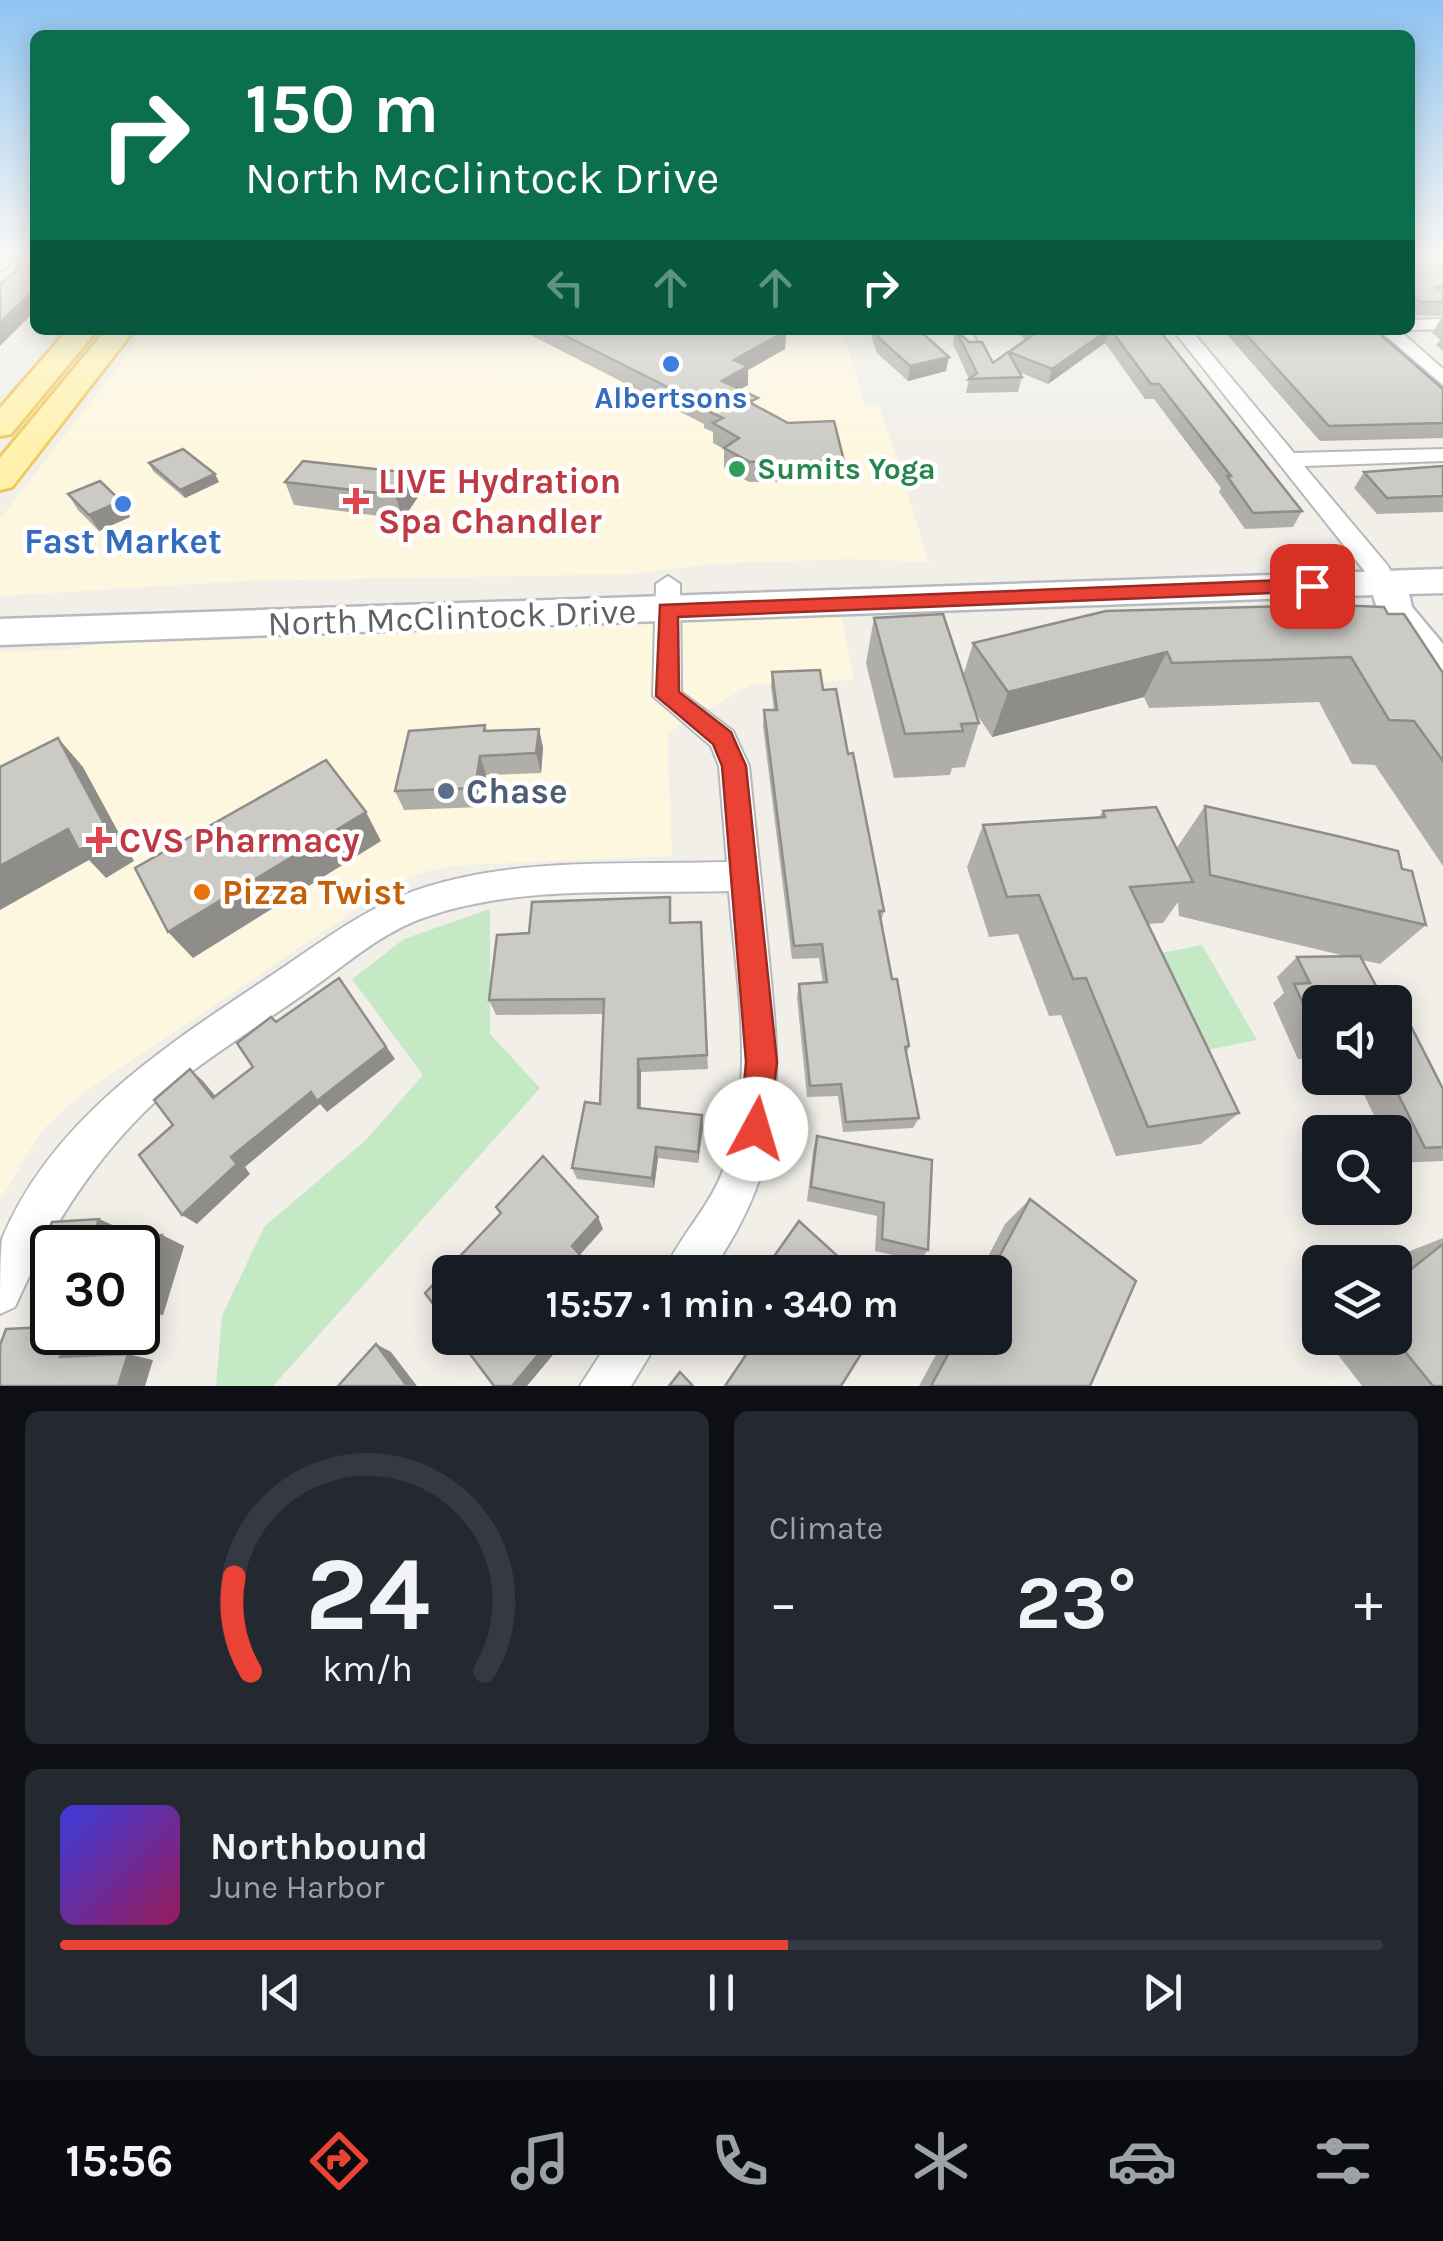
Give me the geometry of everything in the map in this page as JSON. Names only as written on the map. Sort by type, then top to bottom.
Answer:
[{"type":"main road","points":[[0,427],[101,335]]},
{"type":"main road","points":[[0,480],[102,335]]},
{"type":"main road","name":"North McClintock Drive","points":[[1378,571],[1443,556]]},
{"type":"main road","points":[[1378,571],[1443,630]]},
{"type":"main road","points":[[1378,571],[1395,610],[1443,671]]},
{"type":"main road","name":"North McClintock Drive","points":[[0,632],[668,597],[1378,571],[1443,581]]},
{"type":"main road","name":"North McClintock Drive","points":[[0,606],[668,597]]},
{"type":"street","points":[[1415,325],[1443,324]]},
{"type":"street","points":[[964,335],[972,350]]},
{"type":"street","points":[[1186,335],[1378,571]]},
{"type":"street","points":[[1394,335],[1443,378]]},
{"type":"street","points":[[1289,460],[1443,456]]},
{"type":"street","points":[[668,597],[667,696],[723,739],[734,766],[761,1062],[761,1102],[752,1156],[731,1206],[698,1255]]},
{"type":"street","points":[[0,1292],[24,1239],[74,1162],[138,1092],[166,1068],[388,916],[420,901],[484,886],[743,876]]},
{"type":"street","points":[[603,1386],[626,1355]]},
{"type":"shaded area","points":[[137,335],[844,335],[865,405],[879,405],[929,562],[846,559],[710,564],[630,574],[243,581],[0,596],[0,519],[128,353]]},
{"type":"shaded area","points":[[841,614],[854,680],[750,685],[667,733],[672,856],[461,865],[427,871],[389,887],[82,1094],[42,1130],[0,1200],[0,652],[69,650],[118,640]]},
{"type":"green space","points":[[490,909],[490,1034],[540,1088],[273,1386],[216,1386],[222,1316],[264,1227],[366,1140],[423,1075],[352,979],[404,939]]},
{"type":"green space","points":[[1202,945],[1257,1040],[1203,1051],[1151,955]]},
{"type":"building","points":[[564,335],[779,335],[734,360],[748,366],[722,381],[758,398],[749,402],[788,423],[834,421],[844,461],[750,462],[724,448],[739,438],[713,423],[723,418],[703,409],[707,407]]},
{"type":"building","points":[[878,335],[925,335],[949,357],[910,366]]},
{"type":"building","points":[[958,335],[969,342],[982,342],[993,363],[1008,352],[1022,377],[969,379],[977,373]]},
{"type":"building","points":[[1033,335],[1101,335],[1052,369],[1009,352]]},
{"type":"building","points":[[1115,335],[1163,335],[1302,511],[1253,513],[1227,476],[1231,476],[1159,384],[1151,384]]},
{"type":"building","points":[[1247,335],[1381,335],[1443,389],[1443,423],[1329,426]]},
{"type":"building","points":[[183,449],[215,474],[180,490],[149,463]]},
{"type":"building","points":[[303,461],[411,473],[395,495],[285,482]]},
{"type":"building","points":[[1443,466],[1443,496],[1387,498],[1364,472]]},
{"type":"building","points":[[100,481],[121,501],[89,515],[68,494]]},
{"type":"building","points":[[1384,607],[1388,614],[1404,614],[1443,673],[1443,761],[1414,721],[1389,720],[1351,657],[1172,663],[1167,652],[1008,692],[973,643],[1106,611]]},
{"type":"building","points":[[943,614],[979,723],[961,724],[963,731],[905,734],[874,618]]},
{"type":"building","points":[[820,670],[823,690],[836,689],[848,754],[853,753],[884,911],[879,911],[892,979],[897,979],[919,1118],[846,1122],[841,1084],[810,1086],[799,984],[827,982],[822,944],[794,946],[764,710],[777,710],[772,672]]},
{"type":"building","points":[[485,725],[484,731],[539,729],[536,753],[480,756],[475,788],[395,791],[409,731]]},
{"type":"building","points":[[58,738],[109,833],[79,850],[68,829],[0,866],[0,767]]},
{"type":"building","points":[[326,760],[366,812],[168,932],[135,868]]},
{"type":"building","points":[[1205,806],[1398,851],[1402,869],[1412,871],[1426,925],[1210,875]]},
{"type":"building","points":[[1156,807],[1193,882],[1130,887],[1239,1113],[1148,1127],[1086,978],[1073,979],[1039,895],[1007,897],[983,825],[1105,817],[1103,811]]},
{"type":"building","points":[[670,897],[670,923],[701,922],[707,1055],[638,1059],[638,1108],[702,1115],[698,1152],[656,1147],[652,1178],[572,1168],[585,1102],[600,1104],[604,999],[489,1000],[497,935],[529,933],[532,902]]},
{"type":"building","points":[[1360,956],[1376,985],[1302,985],[1302,1001],[1294,984],[1310,983],[1297,957]]},
{"type":"building","points":[[339,978],[386,1047],[317,1101],[311,1092],[231,1157],[237,1164],[182,1215],[139,1155],[173,1125],[154,1100],[190,1069],[213,1098],[253,1067],[237,1043],[271,1017],[276,1022]]},
{"type":"building","points":[[1412,1028],[1443,1089],[1443,1147],[1425,1148],[1412,1115],[1398,1095],[1412,1095]]},
{"type":"building","points":[[817,1136],[932,1160],[928,1250],[882,1239],[884,1203],[811,1187]]},
{"type":"building","points":[[543,1156],[598,1217],[572,1246],[580,1255],[461,1255],[501,1213],[496,1207]]},
{"type":"building","points":[[1030,1199],[1136,1281],[1090,1386],[931,1386],[948,1355],[1012,1355],[1012,1255],[1000,1255]]},
{"type":"building","points":[[99,1219],[97,1225],[51,1225]]},
{"type":"building","points":[[799,1221],[836,1255],[775,1255]]},
{"type":"building","points":[[1443,1244],[1443,1386],[1433,1386],[1408,1355],[1412,1355],[1412,1269]]},
{"type":"building","points":[[30,1328],[30,1355],[128,1355],[118,1386],[0,1386],[0,1345],[6,1329]]},
{"type":"building","points":[[376,1344],[407,1386],[338,1386]]},
{"type":"building","points":[[471,1355],[538,1355],[512,1386],[494,1386]]},
{"type":"building","points":[[746,1355],[860,1355],[841,1386],[725,1386]]},
{"type":"building","points":[[680,1372],[693,1386],[669,1386]]},
{"type":"place","name":"Albertsons","points":[[671,364]]},
{"type":"place","name":"Sumits Yoga","points":[[737,469]]},
{"type":"place","name":"LIVE Hydration Spa Chandler","points":[[356,501]]},
{"type":"place","name":"Fast Market","points":[[123,504]]},
{"type":"place","name":"Chase","points":[[446,791]]},
{"type":"place","name":"CVS Pharmacy","points":[[99,840]]},
{"type":"place","name":"Pizza Twist","points":[[202,892]]},
{"type":"route","points":[[756,1129],[761,1062],[734,766],[723,739],[667,696],[668,610],[1312,586]]}]
